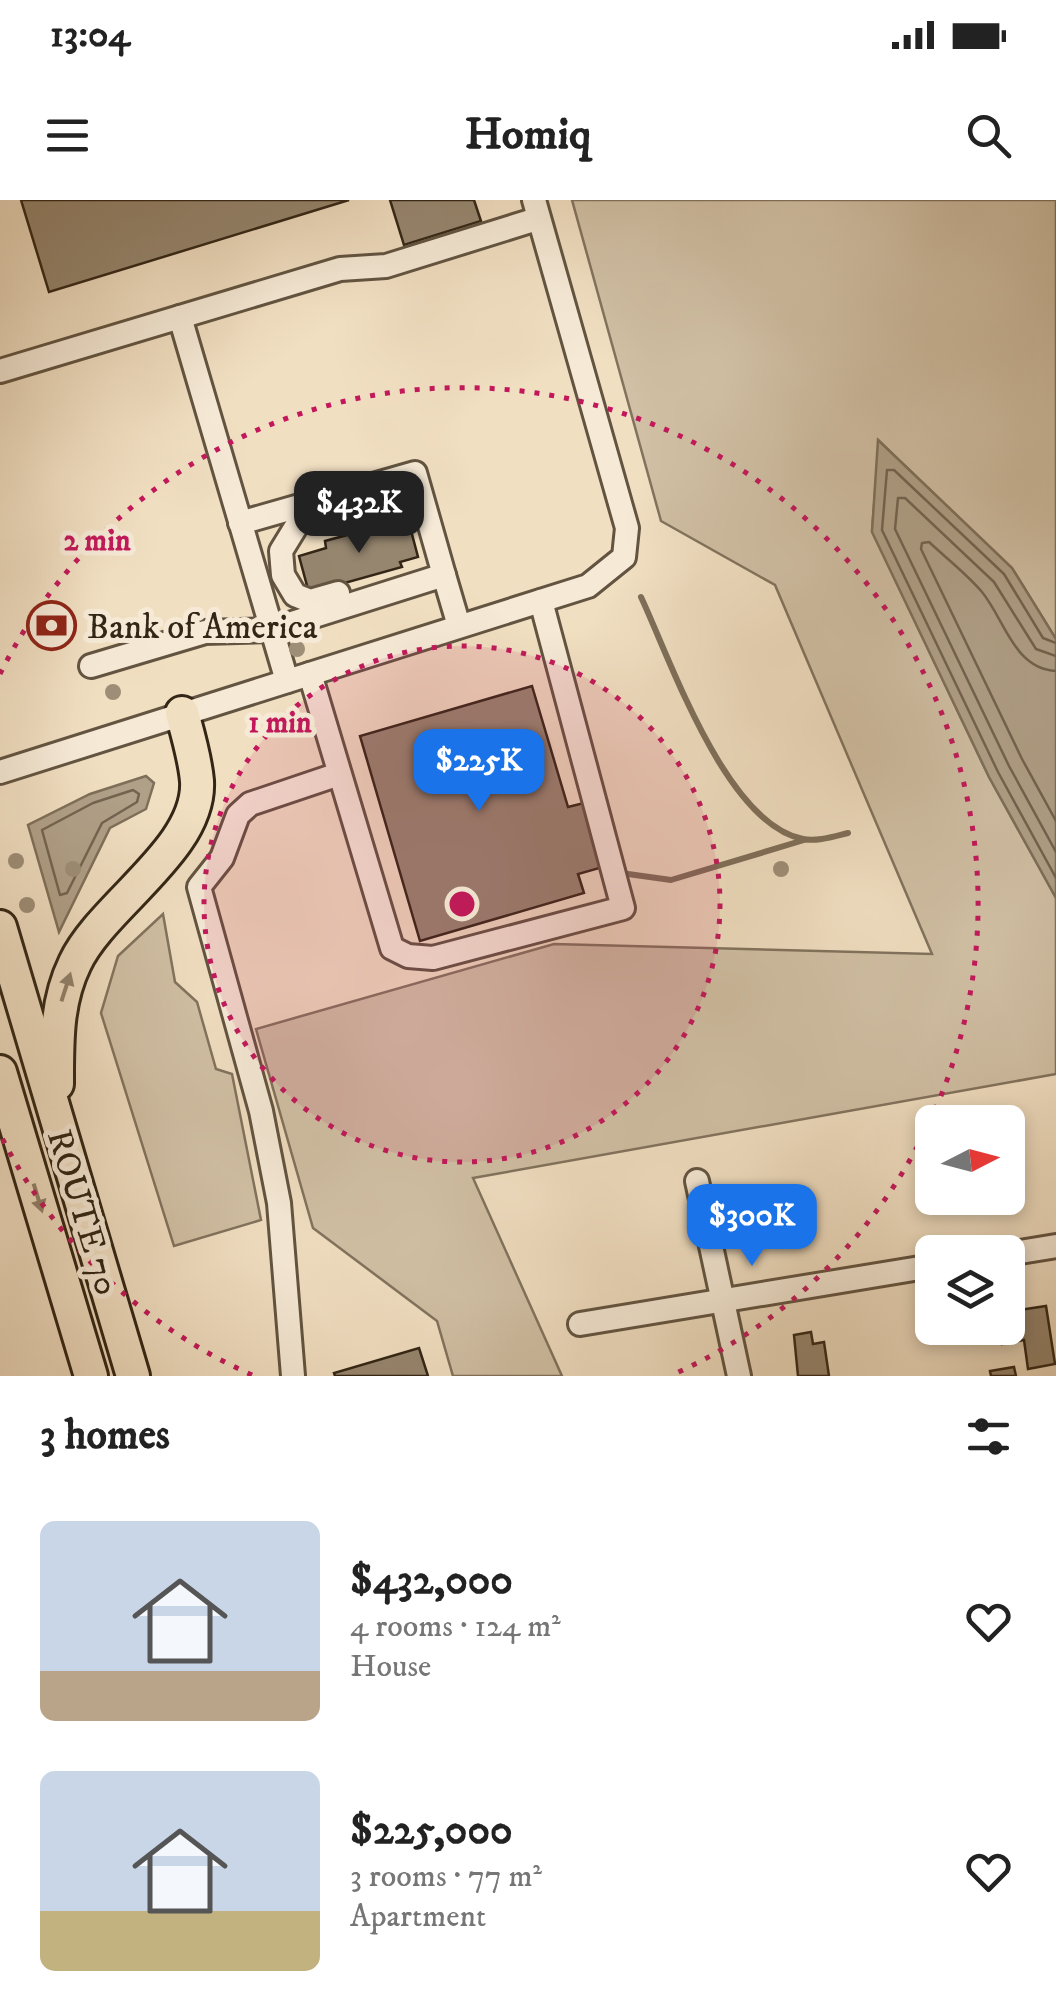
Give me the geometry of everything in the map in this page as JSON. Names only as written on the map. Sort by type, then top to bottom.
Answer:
[{"type":"highway","points":[[57,1119],[60,1008],[74,963],[89,940],[170,848],[190,820],[196,802],[197,782],[182,713]]},
{"type":"highway","name":"ROUTE 70","points":[[0,927],[133,1376]]},
{"type":"highway","name":"ROUTE 70","points":[[0,1072],[91,1376]]},
{"type":"street","points":[[0,371],[340,269],[386,266],[536,210],[627,528],[624,556],[588,586],[0,772]]},
{"type":"street","points":[[180,318],[287,681]]},
{"type":"street","points":[[240,523],[415,472],[460,626]]},
{"type":"street","points":[[414,584],[387,579],[310,601],[295,595],[283,575],[281,551],[300,520],[418,486]]},
{"type":"street","points":[[91,666],[205,632],[270,630],[444,575]]},
{"type":"street","points":[[310,674],[392,948],[408,956],[433,958],[623,908],[541,601]]},
{"type":"street","points":[[293,1376],[279,1203],[261,1111],[199,887],[222,858],[238,815],[250,804],[338,774]]},
{"type":"street","points":[[697,1181],[739,1376]]},
{"type":"street","points":[[1025,1251],[1056,1246]]},
{"type":"street","points":[[580,1324],[915,1269]]},
{"type":"shaded area","points":[[572,200],[1056,200],[1056,639],[1012,568],[879,441],[872,531],[989,777],[1056,898],[1056,1074],[473,1178],[562,1376],[453,1376],[437,1321],[313,1228],[256,1029],[554,944],[932,954],[775,585],[661,521]]},
{"type":"shaded area","points":[[163,914],[175,982],[197,1002],[216,1069],[232,1074],[261,1220],[174,1246],[101,1013],[118,956]]},
{"type":"water","points":[[878,440],[1012,568],[1056,639],[1056,898],[989,777],[872,532]]},
{"type":"water","points":[[146,776],[154,783],[146,809],[110,828],[59,932],[28,825],[90,794]]},
{"type":"building","points":[[21,200],[349,200],[49,292]]},
{"type":"building","points":[[390,200],[474,200],[481,221],[404,245]]},
{"type":"building","points":[[399,521],[401,525],[409,523],[418,557],[400,562],[402,567],[309,593],[299,556],[326,548],[325,541]]},
{"type":"building","points":[[532,686],[568,807],[584,803],[603,867],[578,874],[584,893],[420,941],[360,736]]},
{"type":"building","points":[[1046,1306],[1055,1364],[1028,1369],[1025,1309]]},
{"type":"building","points":[[811,1332],[813,1344],[824,1342],[829,1376],[798,1376],[794,1335]]},
{"type":"building","points":[[419,1348],[428,1376],[334,1373]]},
{"type":"building","points":[[1014,1367],[1016,1376],[991,1376],[990,1371]]},
{"type":"waterway","points":[[641,597],[704,736],[749,804],[775,827],[803,839],[848,833]]},
{"type":"waterway","points":[[628,874],[671,880],[804,840]]},
{"type":"place","name":"Bank of America","points":[[52,626]]}]
